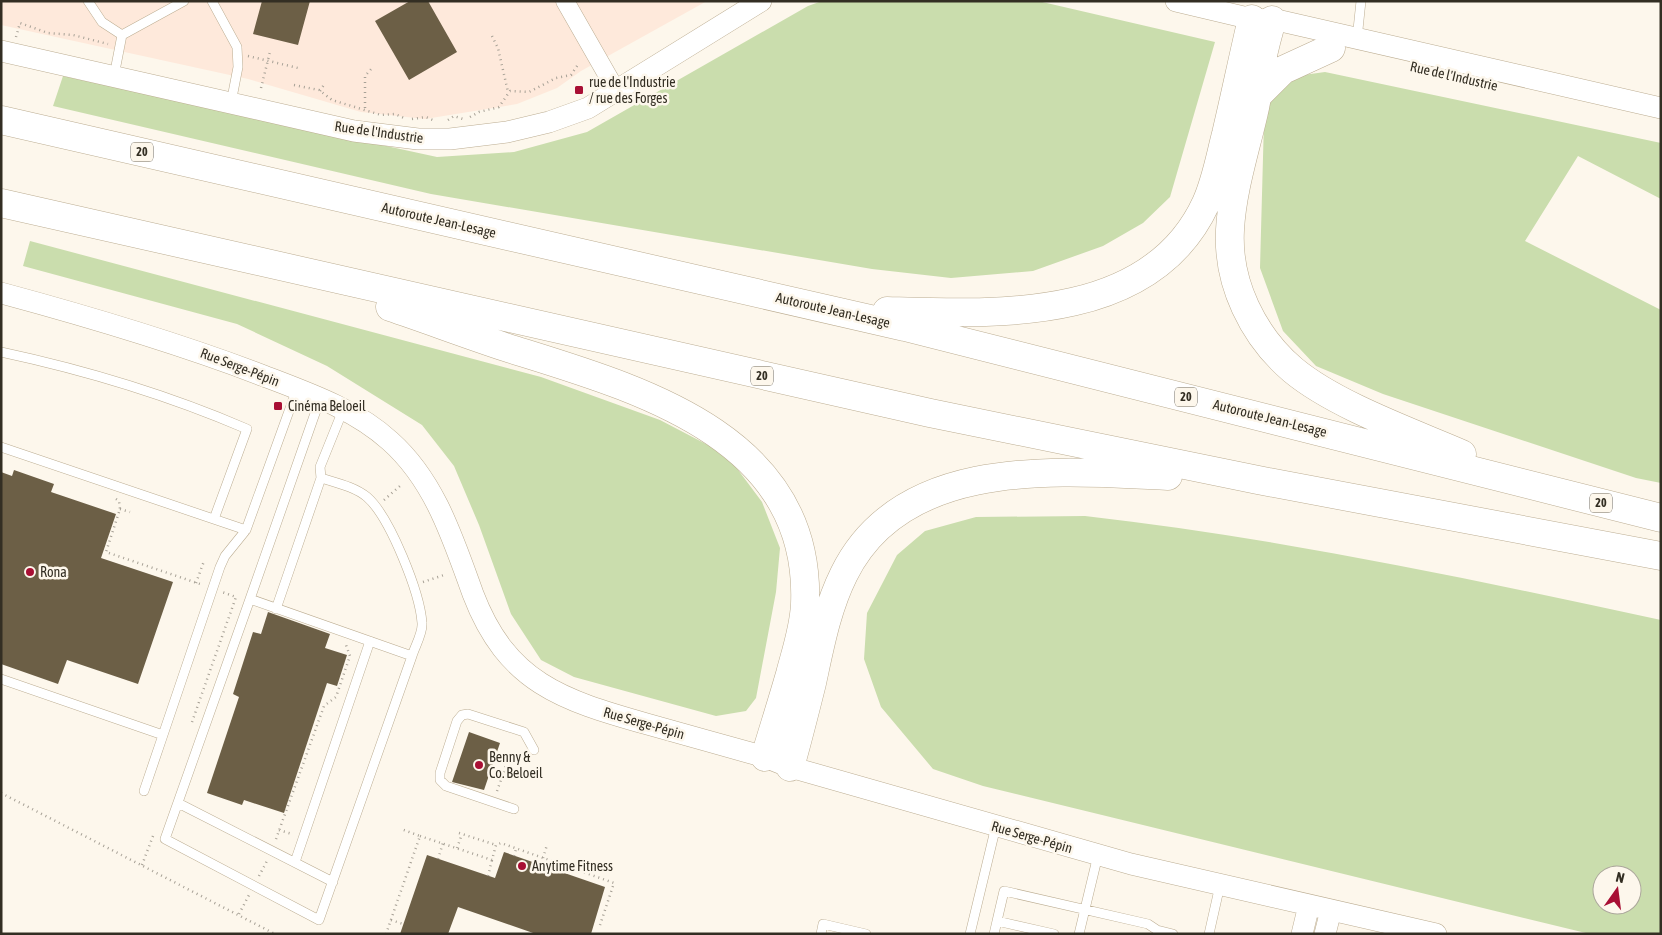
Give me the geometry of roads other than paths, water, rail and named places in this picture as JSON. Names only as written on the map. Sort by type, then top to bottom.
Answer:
[{"type":"highway","points":[[1264,24],[1258,95],[1233,207],[1230,246],[1233,274],[1242,301],[1264,338],[1293,370],[1325,391],[1384,420],[1541,488]]},
{"type":"highway","points":[[830,310],[961,313],[1028,310],[1091,298],[1120,287],[1145,272],[1177,246],[1193,225],[1208,196],[1264,24]]},
{"type":"highway","points":[[1258,95],[1283,70],[1332,48]]},
{"type":"highway","name":"Autoroute Jean-Lesage","points":[[1,120],[830,310],[1080,370],[1661,518]]},
{"type":"highway","name":"20","points":[[1,204],[930,413],[1258,480],[1661,556]]},
{"type":"highway","points":[[268,264],[636,391],[677,409],[708,427],[753,464],[777,494],[788,516],[801,558],[805,587],[802,630],[766,757]]},
{"type":"highway","points":[[790,767],[824,630],[844,575],[871,536],[910,504],[928,495],[959,484],[1025,475],[1102,473],[1258,480]]},
{"type":"street","points":[[565,1],[617,92]]},
{"type":"street","name":"Rue de l'Industrie","points":[[1,51],[354,131],[409,138],[450,139],[507,132],[548,122],[588,108],[617,92],[761,1]]},
{"type":"street","name":"Rue de l'Industrie","points":[[1176,1],[1264,24],[1332,48],[1661,123]]},
{"type":"street","name":"Rue de l'Industrie","points":[[1264,24],[1357,39],[1661,108]]},
{"type":"street","name":"Rue Serge-Pépin","points":[[1,293],[148,334],[297,389],[343,410],[371,426],[392,443],[421,478],[450,530],[488,627],[503,649],[534,680],[558,694],[598,710],[766,757],[790,767],[1098,855],[1436,934]]},
{"type":"street","points":[[1302,934],[1309,905]]},
{"type":"street","points":[[1325,934],[1331,910]]},
{"type":"lane","points":[[88,1],[102,22],[122,35]]},
{"type":"lane","points":[[122,35],[184,1]]},
{"type":"lane","points":[[212,1],[237,47],[238,67],[231,103]]},
{"type":"lane","points":[[1357,39],[1361,1]]},
{"type":"lane","points":[[114,76],[122,35]]},
{"type":"lane","points":[[1,352],[61,366],[133,387],[208,413],[247,429],[214,519]]},
{"type":"lane","points":[[144,791],[220,567],[225,556],[246,530],[297,389]]},
{"type":"lane","points":[[320,399],[165,839],[319,920],[422,624],[410,580],[392,534],[381,514],[362,494],[322,478]]},
{"type":"lane","points":[[276,609],[322,478],[320,467],[343,410]]},
{"type":"lane","points":[[1,447],[246,530]]},
{"type":"lane","points":[[250,600],[412,656]]},
{"type":"lane","points":[[294,862],[370,642]]},
{"type":"lane","points":[[1,680],[163,735]]},
{"type":"lane","points":[[514,809],[442,782],[440,773],[457,721],[462,715],[468,714],[524,732],[534,750]]},
{"type":"lane","points":[[178,803],[333,882]]},
{"type":"lane","points":[[970,934],[996,826]]},
{"type":"lane","points":[[1079,934],[1098,855]]},
{"type":"lane","points":[[1209,934],[1220,885]]},
{"type":"lane","points":[[994,934],[1004,891],[1148,924],[1157,932],[1173,934]]},
{"type":"lane","points":[[997,921],[1054,934]]},
{"type":"lane","points":[[821,934],[823,924],[866,934]]},
{"type":"place","name":"rue de l'Industrie / rue des Forges","points":[[579,90]]},
{"type":"place","name":"Cinéma Beloeil","points":[[278,406]]},
{"type":"place","name":"Rona","points":[[30,572]]},
{"type":"place","name":"Benny & Co. Beloeil","points":[[479,765]]},
{"type":"place","name":"Anytime Fitness","points":[[522,866]]}]
